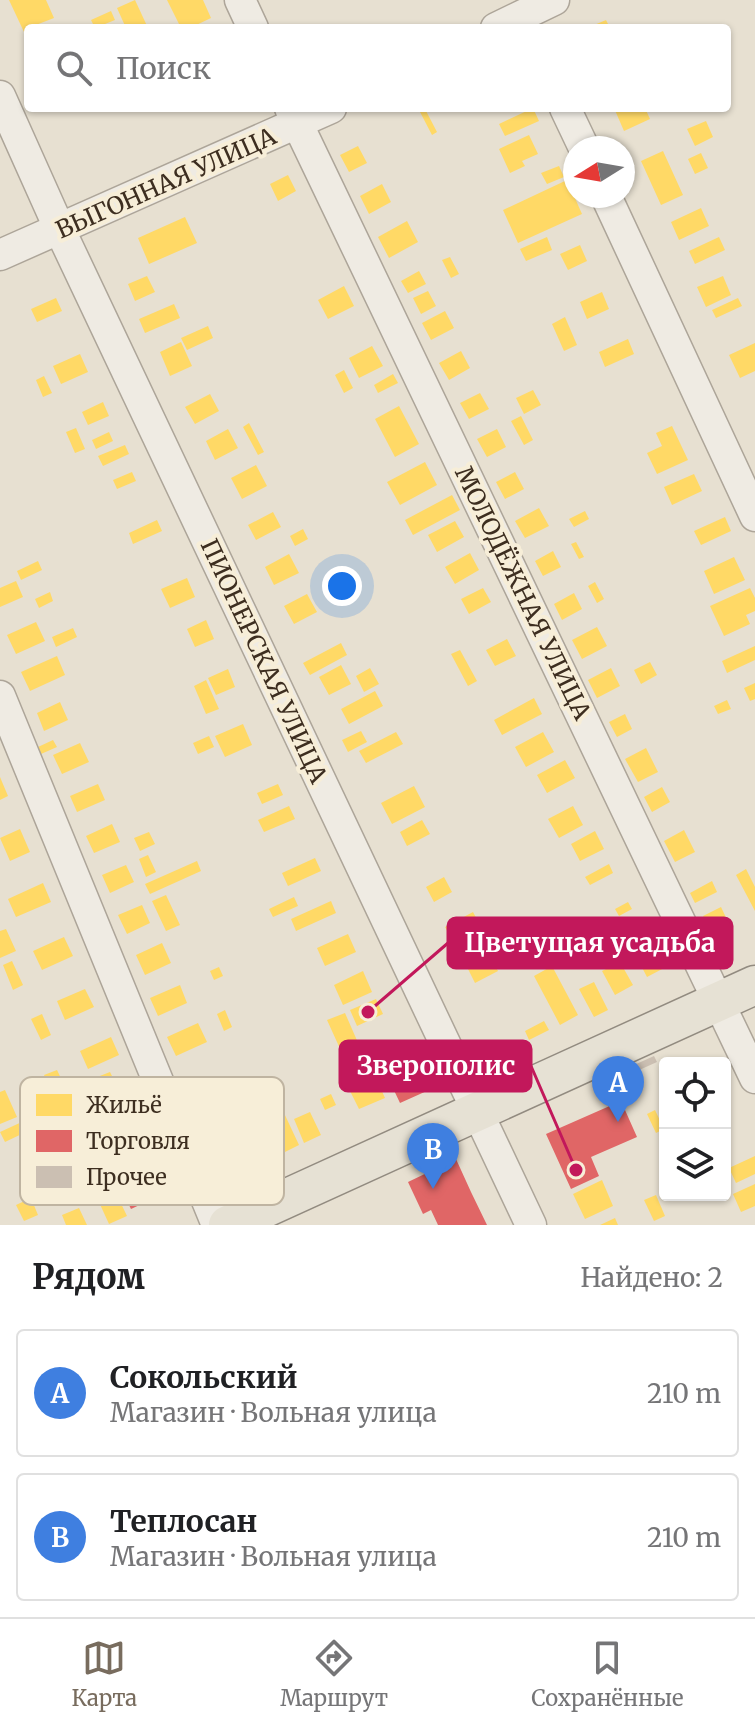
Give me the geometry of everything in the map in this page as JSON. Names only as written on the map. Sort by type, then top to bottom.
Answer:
[{"type":"main road","points":[[284,1199],[755,985]]},
{"type":"main road","points":[[228,1224],[270,1205]]},
{"type":"street","points":[[240,0],[251,24]]},
{"type":"street","points":[[515,18],[554,0]]},
{"type":"street","name":"ПИОНЕРСКАЯ УЛИЦА","points":[[0,96],[60,230],[531,1225]]},
{"type":"street","points":[[567,112],[578,136]]},
{"type":"street","name":"ВЫГОННАЯ УЛИЦА","points":[[0,255],[60,230],[293,116]]},
{"type":"street","name":"МОЛОДЁЖНАЯ УЛИЦА","points":[[293,116],[755,1078]]},
{"type":"street","points":[[612,208],[755,516]]},
{"type":"street","points":[[0,696],[165,1077]]},
{"type":"street","points":[[220,1205],[228,1224]]},
{"type":"building: Жильё","points":[[9,0],[46,0],[54,18],[38,24],[24,24],[24,32]]},
{"type":"building: Жильё","points":[[135,0],[146,24],[124,24],[117,8]]},
{"type":"building: Жильё","points":[[167,0],[203,0],[211,18],[198,24],[179,24]]},
{"type":"building: Жильё","points":[[111,11],[115,20],[93,24],[91,20]]},
{"type":"building: Жильё","points":[[420,112],[427,112],[437,132],[432,135]]},
{"type":"building: Жильё","points":[[524,112],[535,112],[539,121],[505,136],[499,124]]},
{"type":"building: Жильё","points":[[616,112],[647,112],[650,119],[624,131]]},
{"type":"building: Жильё","points":[[706,121],[713,137],[695,146],[687,129]]},
{"type":"building: Жильё","points":[[529,135],[538,154],[522,161],[525,166],[510,173],[499,149]]},
{"type":"building: Жильё","points":[[358,146],[367,163],[349,172],[340,155]]},
{"type":"building: Жильё","points":[[663,151],[683,195],[661,205],[641,161]]},
{"type":"building: Жильё","points":[[701,153],[708,168],[695,174],[688,159]]},
{"type":"building: Жильё","points":[[559,166],[563,177],[547,184],[541,173]]},
{"type":"building: Жильё","points":[[288,175],[296,191],[278,201],[270,184]]},
{"type":"building: Жильё","points":[[563,182],[563,208],[579,208],[582,214],[518,243],[503,210]]},
{"type":"building: Жильё","points":[[382,184],[391,202],[369,214],[360,196]]},
{"type":"building: Жильё","points":[[701,208],[709,226],[679,240],[671,222]]},
{"type":"building: Жильё","points":[[185,217],[197,243],[149,264],[138,238]]},
{"type":"building: Жильё","points":[[407,221],[418,242],[389,258],[378,237]]},
{"type":"building: Жильё","points":[[547,237],[552,250],[526,261],[520,249]]},
{"type":"building: Жильё","points":[[719,237],[725,250],[695,264],[689,251]]},
{"type":"building: Жильё","points":[[580,245],[587,261],[568,270],[560,254]]},
{"type":"building: Жильё","points":[[450,257],[459,274],[451,278],[442,260]]},
{"type":"building: Жильё","points":[[419,271],[426,284],[408,293],[401,281]]},
{"type":"building: Жильё","points":[[147,276],[155,292],[135,301],[128,284]]},
{"type":"building: Жильё","points":[[723,276],[731,295],[706,307],[697,287]]},
{"type":"building: Жильё","points":[[344,286],[354,306],[328,319],[318,300]]},
{"type":"building: Жильё","points":[[428,291],[436,306],[421,314],[413,298]]},
{"type":"building: Жильё","points":[[602,292],[609,309],[587,319],[580,302]]},
{"type":"building: Жильё","points":[[56,298],[62,311],[37,322],[31,309]]},
{"type":"building: Жильё","points":[[738,298],[742,306],[716,318],[712,310]]},
{"type":"building: Жильё","points":[[174,304],[180,318],[145,333],[139,319]]},
{"type":"building: Жильё","points":[[445,311],[454,328],[431,340],[422,323]]},
{"type":"building: Жильё","points":[[565,317],[577,345],[564,351],[552,324]]},
{"type":"building: Жильё","points":[[208,326],[213,338],[187,350],[181,338]]},
{"type":"building: Жильё","points":[[628,339],[634,354],[605,367],[599,352]]},
{"type":"building: Жильё","points":[[181,342],[192,366],[170,376],[160,352]]},
{"type":"building: Жильё","points":[[755,343],[755,371],[740,378],[729,355]]},
{"type":"building: Жильё","points":[[372,346],[383,366],[359,378],[349,358]]},
{"type":"building: Жильё","points":[[461,351],[470,368],[449,380],[439,363]]},
{"type":"building: Жильё","points":[[80,354],[88,372],[61,384],[53,366]]},
{"type":"building: Жильё","points":[[344,370],[353,388],[344,393],[335,375]]},
{"type":"building: Жильё","points":[[393,374],[398,383],[378,393],[374,385]]},
{"type":"building: Жильё","points":[[44,376],[52,393],[43,397],[36,380]]},
{"type":"building: Жильё","points":[[533,390],[541,405],[524,414],[516,398]]},
{"type":"building: Жильё","points":[[480,393],[489,409],[469,419],[460,403]]},
{"type":"building: Жильё","points":[[210,394],[219,411],[195,424],[185,407]]},
{"type":"building: Жильё","points":[[103,402],[109,416],[88,425],[82,412]]},
{"type":"building: Жильё","points":[[399,406],[419,444],[395,457],[375,419]]},
{"type":"building: Жильё","points":[[521,416],[533,440],[524,445],[511,421]]},
{"type":"building: Жильё","points":[[249,423],[264,452],[258,455],[243,427]]},
{"type":"building: Жильё","points":[[672,426],[688,460],[657,474],[647,453],[662,446],[656,433]]},
{"type":"building: Жильё","points":[[76,428],[85,449],[75,453],[66,432]]},
{"type":"building: Жильё","points":[[228,429],[238,448],[215,460],[206,441]]},
{"type":"building: Жильё","points":[[497,429],[506,447],[487,457],[477,439]]},
{"type":"building: Жильё","points":[[109,432],[113,441],[96,449],[92,440]]},
{"type":"building: Жильё","points":[[125,445],[129,454],[103,466],[98,456]]},
{"type":"building: Жильё","points":[[425,462],[437,485],[400,505],[387,482]]},
{"type":"building: Жильё","points":[[256,465],[267,486],[242,499],[231,478]]},
{"type":"building: Жильё","points":[[132,472],[136,481],[117,489],[113,480]]},
{"type":"building: Жильё","points":[[515,472],[524,489],[505,499],[496,482]]},
{"type":"building: Жильё","points":[[694,474],[702,491],[672,505],[664,487]]},
{"type":"building: Жильё","points":[[452,495],[460,510],[413,535],[405,520]]},
{"type":"building: Жильё","points":[[539,508],[549,526],[525,538],[515,521]]},
{"type":"building: Жильё","points":[[585,511],[589,519],[574,527],[569,519]]},
{"type":"building: Жильё","points":[[273,512],[281,527],[256,540],[248,525]]},
{"type":"building: Жильё","points":[[725,517],[731,531],[701,545],[694,531]]},
{"type":"building: Жильё","points":[[157,520],[162,531],[133,544],[129,533]]},
{"type":"building: Жильё","points":[[455,521],[464,537],[437,552],[428,535]]},
{"type":"building: Жильё","points":[[303,529],[308,539],[295,546],[290,536]]},
{"type":"building: Жильё","points":[[576,542],[584,557],[579,559],[571,544]]},
{"type":"building: Жильё","points":[[553,551],[561,567],[543,576],[535,561]]},
{"type":"building: Жильё","points":[[470,553],[479,570],[455,584],[445,567]]},
{"type":"building: Жильё","points":[[289,554],[299,573],[274,585],[265,567]]},
{"type":"building: Жильё","points":[[734,557],[745,580],[714,594],[704,571]]},
{"type":"building: Жильё","points":[[38,561],[42,570],[21,580],[17,571]]},
{"type":"building: Жильё","points":[[187,578],[195,597],[170,608],[161,589]]},
{"type":"building: Жильё","points":[[16,581],[23,597],[0,607],[0,588]]},
{"type":"building: Жильё","points":[[595,582],[604,599],[597,603],[588,586]]},
{"type":"building: Жильё","points":[[483,588],[491,602],[469,614],[461,599]]},
{"type":"building: Жильё","points":[[750,588],[755,598],[755,611],[746,615],[750,624],[724,636],[710,606]]},
{"type":"building: Жильё","points":[[50,592],[53,601],[39,608],[35,599]]},
{"type":"building: Жильё","points":[[574,593],[582,609],[562,620],[554,604]]},
{"type":"building: Жильё","points":[[307,594],[317,612],[294,624],[284,606]]},
{"type":"building: Жильё","points":[[206,620],[214,639],[195,647],[187,629]]},
{"type":"building: Жильё","points":[[36,622],[45,641],[16,654],[7,635]]},
{"type":"building: Жильё","points":[[597,627],[607,646],[582,659],[572,640]]},
{"type":"building: Жильё","points":[[73,628],[77,637],[56,647],[52,637]]},
{"type":"building: Жильё","points":[[507,639],[516,656],[495,666],[486,650]]},
{"type":"building: Жильё","points":[[341,643],[347,655],[310,675],[303,663]]},
{"type":"building: Жильё","points":[[755,646],[755,660],[727,673],[722,661]]},
{"type":"building: Жильё","points":[[460,650],[477,681],[468,686],[451,654]]},
{"type":"building: Жильё","points":[[57,656],[65,675],[30,691],[21,672]]},
{"type":"building: Жильё","points":[[650,662],[657,675],[641,684],[634,670]]},
{"type":"building: Жильё","points":[[341,665],[351,684],[329,695],[319,677]]},
{"type":"building: Жильё","points":[[370,668],[379,684],[364,692],[356,676]]},
{"type":"building: Жильё","points":[[611,668],[620,686],[597,698],[588,680]]},
{"type":"building: Жильё","points":[[228,669],[235,687],[216,695],[208,678]]},
{"type":"building: Жильё","points":[[206,680],[219,709],[206,714],[194,686]]},
{"type":"building: Жильё","points":[[755,683],[755,699],[750,701],[744,688]]},
{"type":"building: Жильё","points":[[375,691],[383,706],[349,724],[341,709]]},
{"type":"building: Жильё","points":[[534,698],[542,714],[502,735],[494,720]]},
{"type":"building: Жильё","points":[[727,700],[731,709],[718,714],[714,706]]},
{"type":"building: Жильё","points":[[60,702],[68,720],[44,731],[37,713]]},
{"type":"building: Жильё","points":[[625,714],[632,729],[617,737],[609,722]]},
{"type":"building: Жильё","points":[[243,724],[252,745],[225,757],[215,736]]},
{"type":"building: Жильё","points":[[361,731],[367,742],[348,752],[342,740]]},
{"type":"building: Жильё","points":[[396,732],[403,744],[366,763],[359,751]]},
{"type":"building: Жильё","points":[[543,732],[554,752],[526,767],[515,747]]},
{"type":"building: Жильё","points":[[209,736],[214,747],[198,754],[193,743]]},
{"type":"building: Жильё","points":[[53,740],[57,747],[41,754],[38,747]]},
{"type":"building: Жильё","points":[[80,743],[89,762],[62,774],[53,755]]},
{"type":"building: Жильё","points":[[646,748],[658,772],[638,782],[625,759]]},
{"type":"building: Жильё","points":[[565,760],[575,778],[547,793],[537,775]]},
{"type":"building: Жильё","points":[[0,777],[8,796],[0,800]]},
{"type":"building: Жильё","points":[[98,784],[105,800],[77,812],[70,796]]},
{"type":"building: Жильё","points":[[278,784],[283,795],[262,804],[257,793]]},
{"type":"building: Жильё","points":[[414,786],[425,807],[392,824],[381,803]]},
{"type":"building: Жильё","points":[[662,787],[670,802],[652,812],[644,797]]},
{"type":"building: Жильё","points":[[289,806],[295,819],[264,832],[258,820]]},
{"type":"building: Жильё","points":[[573,806],[583,825],[559,838],[548,819]]},
{"type":"building: Жильё","points":[[422,820],[430,834],[407,846],[400,832]]},
{"type":"building: Жильё","points":[[112,824],[120,842],[94,853],[86,836]]},
{"type":"building: Жильё","points":[[20,829],[30,852],[10,861],[0,838]]},
{"type":"building: Жильё","points":[[684,830],[695,852],[675,862],[664,841]]},
{"type":"building: Жильё","points":[[595,831],[604,849],[580,861],[571,844]]},
{"type":"building: Жильё","points":[[149,832],[155,844],[140,851],[134,838]]},
{"type":"building: Жильё","points":[[148,855],[156,872],[146,877],[139,859]]},
{"type":"building: Жильё","points":[[315,858],[321,871],[288,886],[282,873]]},
{"type":"building: Жильё","points":[[197,861],[201,871],[150,894],[145,884]]},
{"type":"building: Жильё","points":[[609,864],[613,873],[590,885],[585,877]]},
{"type":"building: Жильё","points":[[126,865],[134,882],[110,893],[102,875]]},
{"type":"building: Жильё","points":[[746,869],[755,887],[755,911],[736,875]]},
{"type":"building: Жильё","points":[[444,877],[452,892],[434,902],[426,887]]},
{"type":"building: Жильё","points":[[712,881],[717,892],[695,903],[690,893]]},
{"type":"building: Жильё","points":[[43,883],[51,902],[16,917],[8,899]]},
{"type":"building: Жильё","points":[[166,895],[180,925],[166,931],[152,901]]},
{"type":"building: Жильё","points":[[294,897],[298,906],[273,917],[269,909]]},
{"type":"building: Жильё","points":[[331,901],[336,913],[296,931],[291,919]]},
{"type":"building: Жильё","points":[[628,902],[632,909],[619,916],[615,909]]},
{"type":"building: Жильё","points":[[142,905],[150,923],[127,934],[118,915]]},
{"type":"building: Жильё","points":[[721,907],[731,928],[714,937],[703,916]]},
{"type":"building: Жильё","points":[[473,912],[481,927],[453,942],[445,927]]},
{"type":"building: Жильё","points":[[6,929],[16,951],[0,958],[0,931]]},
{"type":"building: Жильё","points":[[348,934],[356,952],[325,966],[317,948]]},
{"type":"building: Жильё","points":[[64,937],[73,956],[42,970],[33,951]]},
{"type":"building: Жильё","points":[[162,943],[171,963],[145,975],[136,955]]},
{"type":"building: Жильё","points":[[654,944],[666,967],[647,977],[635,954]]},
{"type":"building: Жильё","points":[[488,953],[498,971],[475,983],[466,965]]},
{"type":"building: Жильё","points":[[12,961],[23,985],[13,990],[3,965]]},
{"type":"building: Жильё","points":[[620,962],[633,985],[615,995],[602,971]]},
{"type":"building: Жильё","points":[[552,966],[578,1015],[560,1025],[534,976]]},
{"type":"building: Жильё","points":[[219,967],[223,976],[214,980],[210,971]]},
{"type":"building: Жильё","points":[[363,971],[372,992],[343,1005],[334,985]]},
{"type":"building: Жильё","points":[[594,982],[608,1010],[594,1017],[579,989]]},
{"type":"building: Жильё","points":[[180,985],[187,1003],[158,1016],[150,998]]},
{"type":"building: Жильё","points":[[85,989],[94,1007],[65,1020],[57,1001]]},
{"type":"building: Жильё","points":[[376,999],[383,1014],[357,1026],[350,1010]]},
{"type":"building: Жильё","points":[[225,1010],[232,1027],[224,1031],[217,1014]]},
{"type":"building: Жильё","points":[[345,1013],[359,1045],[342,1053],[327,1020]]},
{"type":"building: Жильё","points":[[42,1014],[51,1035],[41,1040],[31,1019]]},
{"type":"building: Жильё","points":[[544,1021],[549,1030],[529,1040],[525,1031]]},
{"type":"building: Жильё","points":[[198,1023],[207,1042],[176,1056],[167,1037]]},
{"type":"building: Жильё","points":[[111,1037],[119,1055],[88,1069],[80,1051]]},
{"type":"building: Жильё","points":[[372,1069],[385,1098],[359,1109],[345,1081]]},
{"type":"building: Жильё","points":[[57,1070],[60,1077],[45,1077]]},
{"type":"building: Жильё","points":[[5,1090],[17,1117],[0,1124],[0,1092]]},
{"type":"building: Жильё","points":[[331,1094],[336,1105],[325,1110],[320,1099]]},
{"type":"building: Жильё","points":[[655,1110],[659,1132],[656,1133],[647,1114]]},
{"type":"building: Жильё","points":[[310,1112],[321,1135],[304,1143],[294,1119]]},
{"type":"building: Жильё","points":[[284,1113],[299,1145],[284,1152]]},
{"type":"building: Жильё","points":[[20,1123],[20,1135],[5,1142],[0,1132]]},
{"type":"building: Жильё","points":[[755,1156],[755,1174],[736,1183],[731,1167]]},
{"type":"building: Жильё","points":[[602,1180],[613,1206],[585,1219],[573,1194]]},
{"type":"building: Жильё","points":[[755,1184],[755,1206],[741,1212],[733,1194]]},
{"type":"building: Жильё","points":[[656,1195],[665,1216],[654,1221],[644,1200]]},
{"type":"building: Жильё","points":[[16,1205],[34,1205],[38,1215],[24,1221]]},
{"type":"building: Жильё","points":[[100,1205],[122,1205],[127,1216],[109,1224]]},
{"type":"building: Жильё","points":[[79,1208],[87,1225],[66,1225],[62,1215]]},
{"type":"building: Жильё","points":[[615,1218],[618,1225],[600,1225]]},
{"type":"building: Торговля","points":[[420,1070],[429,1090],[400,1103],[391,1084]]},
{"type":"building: Торговля","points":[[621,1101],[637,1137],[591,1157],[599,1176],[571,1189],[546,1134]]},
{"type":"building: Торговля","points":[[456,1159],[487,1225],[438,1225],[431,1210],[423,1214],[408,1182]]},
{"type":"building: Прочее","points":[[654,1056],[657,1062],[637,1071],[634,1065]]},
{"type":"place","name":"Цветущая усадьба","points":[[368,1012]]},
{"type":"place","name":"Сокольский","points":[[618,1122]]},
{"type":"place","name":"Зверополис","points":[[576,1170]]},
{"type":"place","name":"Теплосан","points":[[433,1189]]}]
